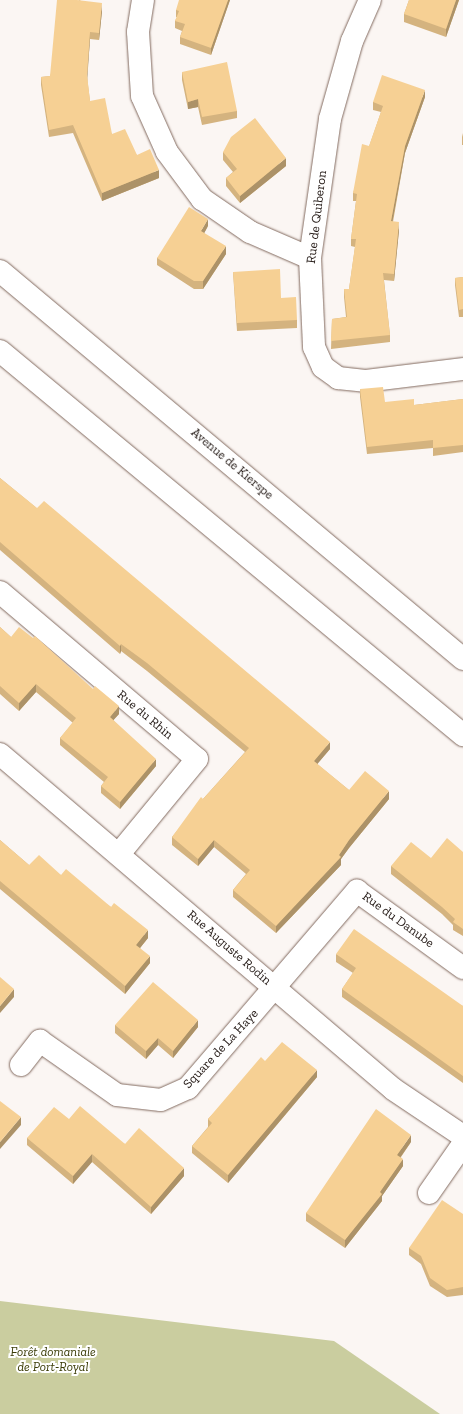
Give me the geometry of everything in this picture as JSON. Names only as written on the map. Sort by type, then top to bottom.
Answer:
[{"type":"street","points":[[143,0],[138,32],[142,96],[167,152],[202,198],[250,232],[310,258]]},
{"type":"street","name":"Rue de Quiberon","points":[[370,0],[352,41],[330,119],[310,258],[314,347],[323,367],[338,378],[365,381],[463,369]]},
{"type":"street","name":"Avenue de Kierspe","points":[[0,271],[463,659]]},
{"type":"street","points":[[0,350],[463,735]]},
{"type":"street","name":"Rue du Rhin","points":[[0,592],[197,759],[119,854]]},
{"type":"street","name":"Rue Auguste Rodin","points":[[0,754],[393,1089],[463,1136]]},
{"type":"street","name":"Rue du Danube","points":[[277,989],[357,891],[463,968]]},
{"type":"street","name":"Square de La Haye","points":[[21,1065],[40,1041],[117,1095],[161,1100],[188,1088],[277,989]]},
{"type":"street","points":[[429,1193],[463,1144]]},
{"type":"green space","name":"Forêt domaniale de Port-Royal","points":[[0,1301],[334,1341],[440,1414],[0,1414]]},
{"type":"building","points":[[57,0],[77,0],[102,3],[99,33],[90,32],[87,75],[90,101],[105,98],[112,134],[125,129],[137,155],[150,149],[159,170],[102,193],[73,125],[49,130],[41,77],[50,76]]},
{"type":"building","points":[[179,0],[228,0],[211,48],[180,37],[185,24],[175,21],[179,11],[176,10]]},
{"type":"building","points":[[409,0],[456,0],[446,29],[404,14]]},
{"type":"building","points":[[227,62],[237,111],[202,117],[198,99],[188,102],[182,72]]},
{"type":"building","points":[[382,75],[425,90],[405,146],[391,221],[399,222],[394,274],[383,273],[390,335],[331,341],[332,319],[347,317],[344,289],[349,289],[356,239],[351,239],[357,194],[353,193],[362,144],[369,146],[383,106],[373,102]]},
{"type":"building","points":[[255,118],[286,158],[240,196],[226,178],[237,169],[223,152],[231,137]]},
{"type":"building","points":[[189,207],[208,219],[201,231],[226,246],[203,281],[194,281],[157,258]]},
{"type":"building","points":[[280,269],[281,298],[296,297],[297,320],[237,323],[233,272]]},
{"type":"building","points":[[463,277],[463,309],[459,310],[455,278]]},
{"type":"building","points":[[383,387],[385,402],[414,399],[414,405],[463,399],[463,445],[433,448],[433,440],[367,447],[360,389]]},
{"type":"building","points":[[0,478],[37,508],[44,501],[330,742],[314,761],[349,790],[365,771],[389,791],[349,840],[339,855],[341,857],[276,926],[233,890],[250,870],[214,840],[198,859],[172,837],[201,797],[203,799],[249,748],[147,663],[121,644],[120,646],[0,542]]},
{"type":"building","points":[[0,627],[11,637],[19,627],[33,638],[35,636],[93,689],[95,686],[119,706],[110,717],[156,759],[120,802],[101,786],[108,777],[60,738],[76,718],[36,684],[19,703],[0,686]]},
{"type":"building","points":[[447,838],[463,852],[463,929],[453,922],[455,919],[442,907],[391,866],[411,842],[431,858]]},
{"type":"building","points":[[0,840],[29,865],[39,855],[61,875],[66,869],[111,907],[114,903],[148,930],[136,945],[150,956],[125,986],[0,881]]},
{"type":"building","points":[[354,929],[463,1006],[463,1076],[342,989],[356,968],[336,954]]},
{"type":"building","points":[[0,977],[14,989],[0,1006]]},
{"type":"building","points":[[153,982],[198,1020],[173,1051],[158,1038],[146,1051],[115,1025]]},
{"type":"building","points":[[282,1042],[317,1070],[228,1175],[192,1146],[212,1123],[208,1119],[261,1057],[265,1061]]},
{"type":"building","points":[[0,1101],[21,1117],[0,1142]]},
{"type":"building","points":[[80,1106],[125,1144],[139,1128],[184,1168],[151,1207],[92,1154],[73,1176],[27,1138],[54,1107],[69,1119]]},
{"type":"building","points":[[376,1109],[411,1135],[397,1155],[403,1159],[380,1192],[382,1194],[345,1240],[306,1213]]},
{"type":"building","points":[[442,1200],[463,1214],[463,1287],[447,1290],[430,1278],[421,1256],[409,1248]]}]
